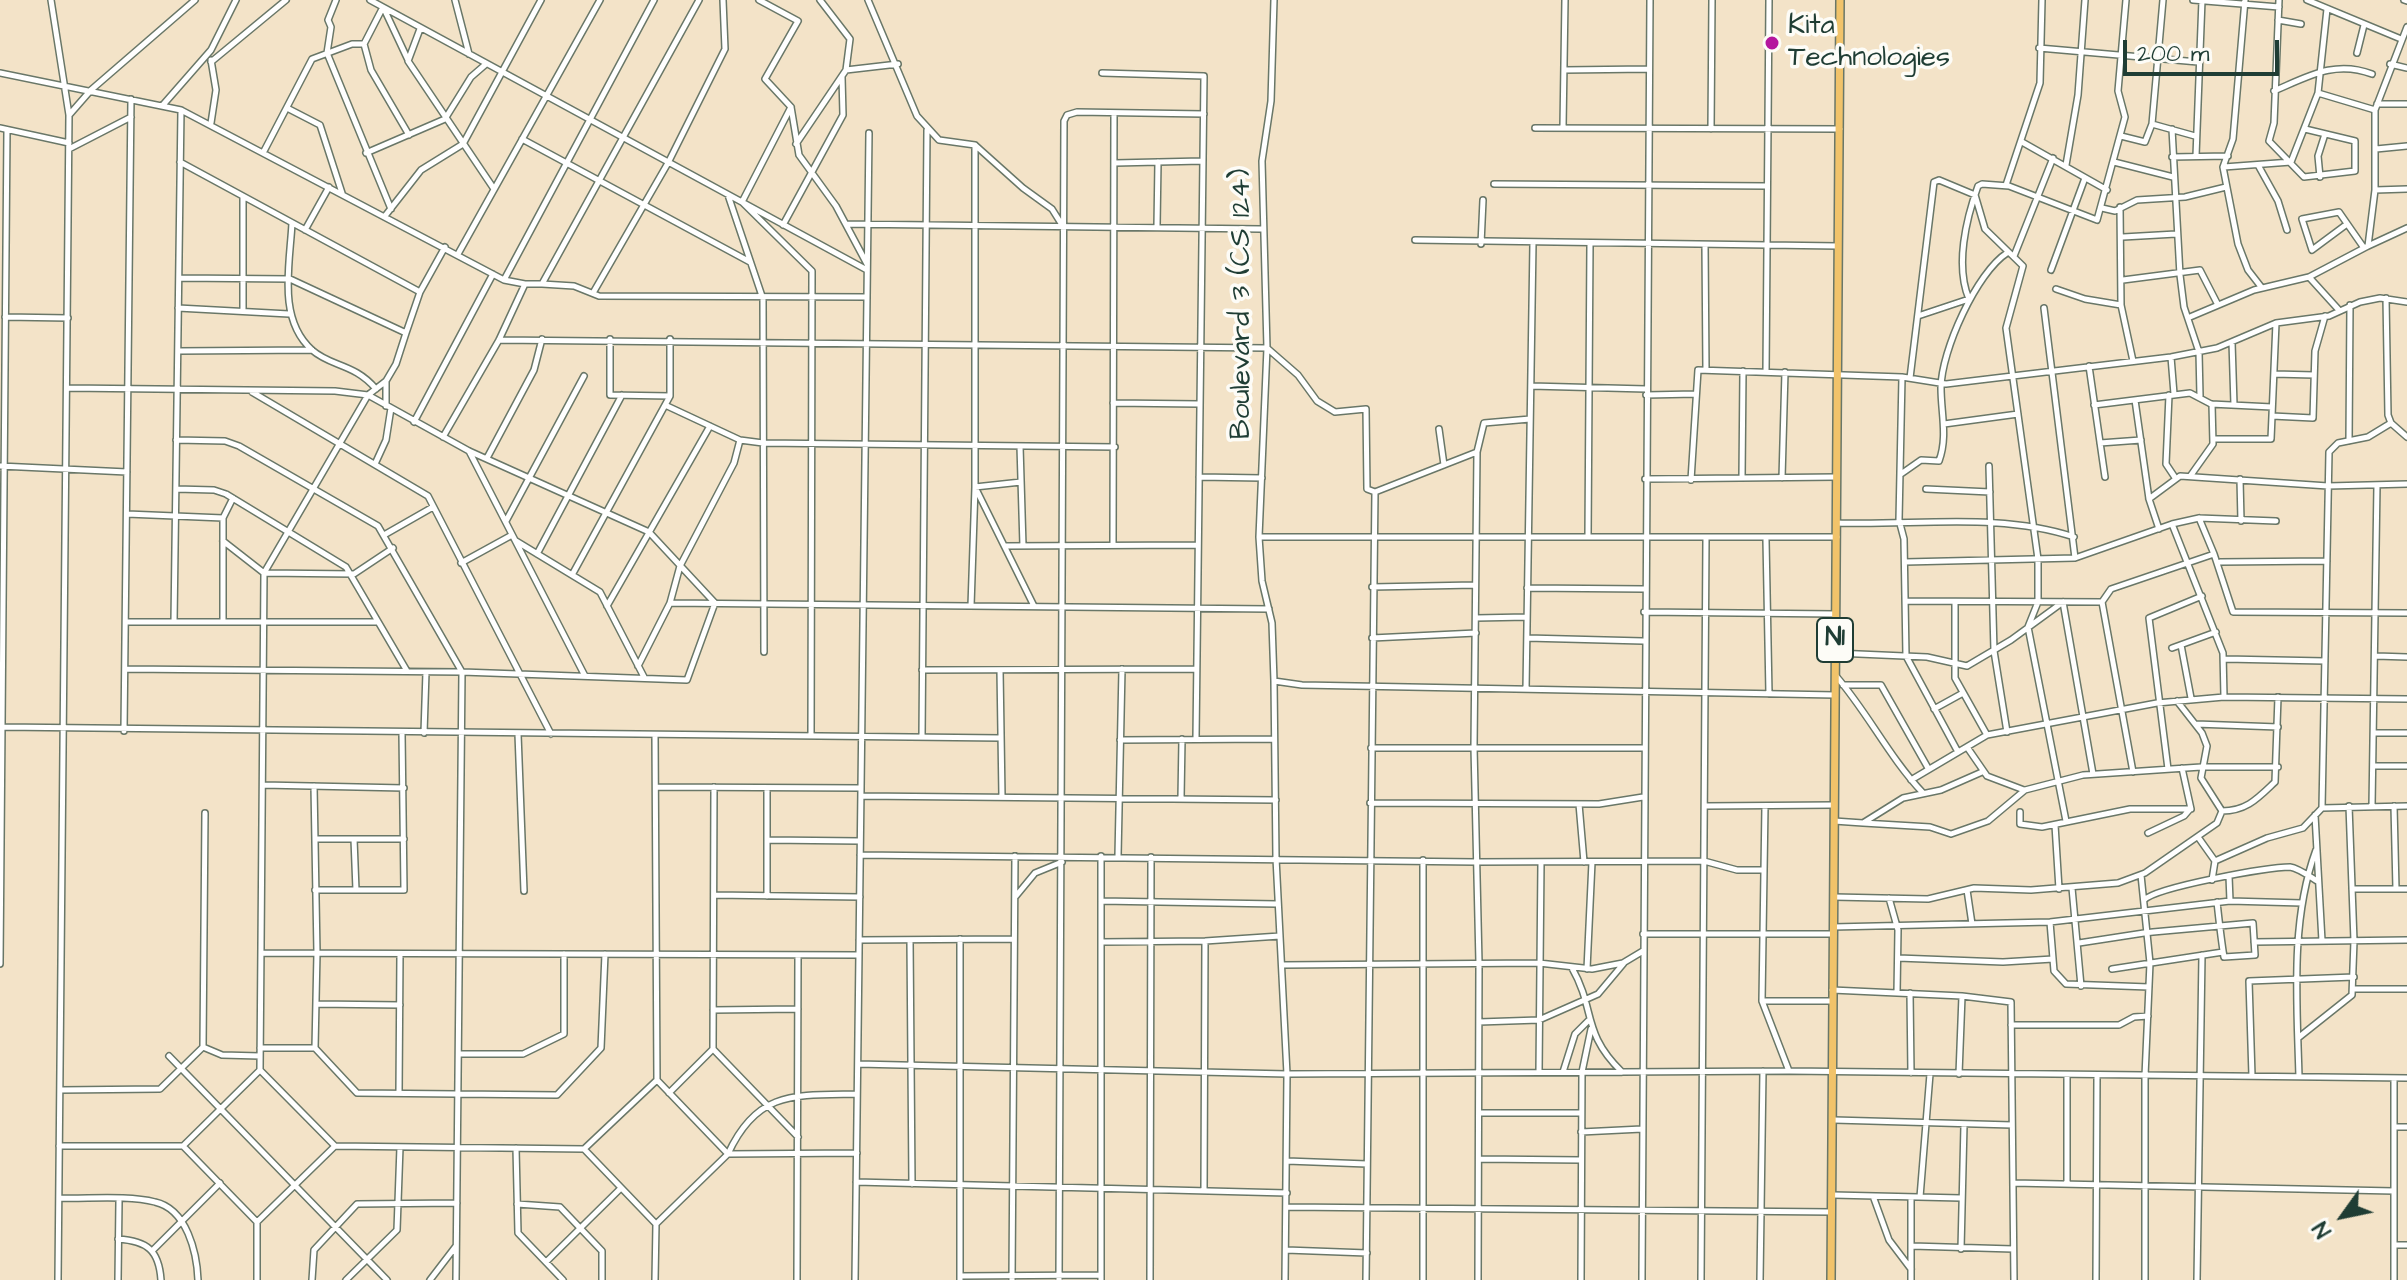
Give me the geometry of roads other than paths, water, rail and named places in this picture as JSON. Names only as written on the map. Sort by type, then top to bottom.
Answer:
[{"type":"main road","name":"N1","points":[[1831,1280],[1840,0]]},
{"type":"street","points":[[51,0],[69,115],[58,1280]]},
{"type":"street","points":[[69,115],[91,90],[195,0]]},
{"type":"street","points":[[162,106],[211,50],[236,0]]},
{"type":"street","points":[[211,62],[285,0]]},
{"type":"street","points":[[336,0],[328,20],[331,27],[327,53],[391,209]]},
{"type":"street","points":[[370,0],[383,10],[783,225],[867,267]]},
{"type":"street","points":[[455,0],[469,55]]},
{"type":"street","points":[[385,216],[421,170],[463,144],[541,0]]},
{"type":"street","points":[[458,254],[600,0]]},
{"type":"street","points":[[504,280],[654,0]]},
{"type":"street","points":[[542,284],[699,0]]},
{"type":"street","points":[[593,293],[668,163],[725,49],[723,0]]},
{"type":"street","points":[[759,0],[798,21],[765,79],[791,107],[795,145],[847,224],[867,267]]},
{"type":"street","points":[[783,225],[843,115],[844,72],[850,39],[820,0]]},
{"type":"street","points":[[868,0],[898,64],[917,116],[927,130],[944,141],[975,145],[1052,209],[1063,226]]},
{"type":"street","name":"Boulevard 3 (CS 124)","points":[[1274,0],[1271,101],[1263,149],[1261,229],[1267,348],[1259,537],[1262,581],[1269,609],[1274,681],[1277,904],[1287,1074],[1285,1280]]},
{"type":"street","points":[[1563,127],[1565,0]]},
{"type":"street","points":[[1642,1280],[1643,641],[1650,0]]},
{"type":"street","points":[[1711,129],[1712,0]]},
{"type":"street","points":[[1766,372],[1769,0]]},
{"type":"street","points":[[2006,185],[2040,83],[2042,0]]},
{"type":"street","points":[[2066,165],[2082,52],[2085,0]]},
{"type":"street","points":[[1969,299],[1961,273],[1967,220],[1982,184],[2006,185],[2072,210],[2096,223],[2125,117],[2118,91],[2126,0]]},
{"type":"street","points":[[2121,136],[2145,142],[2152,124],[2163,0]]},
{"type":"street","points":[[2193,0],[2279,4],[2274,123],[2269,141],[2304,177],[2355,171],[2355,141],[2305,129]]},
{"type":"street","points":[[2196,156],[2202,0]]},
{"type":"street","points":[[2307,0],[2401,39]]},
{"type":"street","points":[[2245,3],[2229,156],[2223,167],[2238,244],[2248,270],[2262,288]]},
{"type":"street","points":[[2291,162],[2318,93],[2327,9]]},
{"type":"street","points":[[383,10],[364,44],[371,70],[409,135]]},
{"type":"street","points":[[383,10],[408,61],[494,189]]},
{"type":"street","points":[[2278,20],[2301,24]]},
{"type":"street","points":[[2357,53],[2364,25]]},
{"type":"street","points":[[2366,247],[2375,190],[2376,107],[2390,64],[2407,27]]},
{"type":"street","points":[[408,61],[420,29]]},
{"type":"street","points":[[263,153],[312,59],[352,44],[364,44]]},
{"type":"street","points":[[2039,48],[2198,62]]},
{"type":"street","points":[[211,50],[216,90],[211,123]]},
{"type":"street","points":[[366,153],[445,119],[471,77],[486,64]]},
{"type":"street","points":[[795,145],[844,72],[898,64]]},
{"type":"street","points":[[2390,64],[2407,68]]},
{"type":"street","points":[[2274,91],[2319,71],[2343,66],[2372,74]]},
{"type":"street","points":[[1564,70],[1649,69]]},
{"type":"street","points":[[0,73],[181,110],[211,123],[504,280],[574,286],[599,296],[867,297]]},
{"type":"street","points":[[1102,73],[1204,76],[1196,738]]},
{"type":"street","points":[[2318,93],[2376,107],[2407,104]]},
{"type":"street","points":[[124,731],[131,99]]},
{"type":"street","points":[[742,202],[791,107]]},
{"type":"street","points":[[287,108],[320,125],[342,194]]},
{"type":"street","points":[[174,622],[181,110]]},
{"type":"street","points":[[1059,1278],[1064,121],[1072,113],[1204,114]]},
{"type":"street","points":[[1113,545],[1114,113]]},
{"type":"street","points":[[0,964],[2,351],[5,317],[3,129],[69,146],[131,117]]},
{"type":"street","points":[[2152,124],[2195,136]]},
{"type":"street","points":[[1535,128],[1840,129]]},
{"type":"street","points":[[2172,129],[2180,275],[2184,307],[2190,317],[2199,352],[2200,396]]},
{"type":"street","points":[[922,737],[927,130]]},
{"type":"street","points":[[855,1280],[869,133]]},
{"type":"street","points":[[2320,177],[2318,156],[2325,134]]},
{"type":"street","points":[[522,139],[751,263]]},
{"type":"street","points":[[2022,142],[2107,190]]},
{"type":"street","points":[[971,606],[975,487],[975,145]]},
{"type":"street","points":[[2376,149],[2407,146]]},
{"type":"street","points":[[2172,157],[2229,156]]},
{"type":"street","points":[[2014,256],[2053,158]]},
{"type":"street","points":[[1115,163],[1202,161]]},
{"type":"street","points":[[180,162],[420,292]]},
{"type":"street","points":[[1157,226],[1158,162]]},
{"type":"street","points":[[2114,162],[2173,177]]},
{"type":"street","points":[[2223,167],[2291,162]]},
{"type":"street","points":[[2258,165],[2278,201],[2287,230]]},
{"type":"street","points":[[2051,270],[2085,178]]},
{"type":"street","points":[[1910,378],[1934,182],[1939,180],[1975,195]]},
{"type":"street","points":[[1494,184],[1767,186]]},
{"type":"street","points":[[305,230],[329,187]]},
{"type":"street","points":[[2102,208],[2112,211],[2143,199],[2174,198],[2226,187]]},
{"type":"street","points":[[2375,190],[2407,189]]},
{"type":"street","points":[[728,195],[763,299],[764,652]]},
{"type":"street","points":[[1975,195],[1985,229],[2023,266],[2006,320],[2038,559],[2038,602],[2028,627],[2066,821]]},
{"type":"street","points":[[243,197],[243,311]]},
{"type":"street","points":[[1481,244],[1483,200]]},
{"type":"street","points":[[742,202],[812,271],[811,736]]},
{"type":"street","points":[[2120,207],[2123,237],[2121,305],[2133,361]]},
{"type":"street","points":[[2347,224],[2312,250],[2302,219],[2339,212],[2366,247]]},
{"type":"street","points":[[292,223],[289,314],[312,350]]},
{"type":"street","points":[[847,224],[1261,229]]},
{"type":"street","points":[[2190,317],[2262,288],[2309,277],[2407,228]]},
{"type":"street","points":[[2123,237],[2176,234]]},
{"type":"street","points":[[1415,240],[1481,244],[1839,246]]},
{"type":"street","points":[[1526,689],[1533,243]]},
{"type":"street","points":[[1588,536],[1590,244]]},
{"type":"street","points":[[1705,245],[1706,370]]},
{"type":"street","points":[[445,247],[420,292],[396,364],[386,381],[368,395],[264,573],[260,1070],[335,1146],[584,1149],[657,1080]]},
{"type":"street","points":[[1900,475],[1921,460],[1939,461],[1944,448],[1941,384],[1969,299],[1980,287],[1989,265],[2007,253]]},
{"type":"street","points":[[2123,280],[2203,273],[2218,305]]},
{"type":"street","points":[[414,422],[493,274]]},
{"type":"street","points":[[2309,277],[2338,309]]},
{"type":"street","points":[[179,278],[290,279],[406,333]]},
{"type":"street","points":[[443,437],[499,340],[525,284]]},
{"type":"street","points":[[2056,289],[2085,299],[2121,305]]},
{"type":"street","points":[[1691,480],[1698,370],[1902,377],[1941,384],[2171,357],[2232,342],[2276,323],[2325,316],[2350,305],[2386,298],[2407,302]]},
{"type":"street","points":[[2386,298],[2388,408],[2391,423],[2407,437]]},
{"type":"street","points":[[1918,316],[1969,299]]},
{"type":"street","points":[[2349,441],[2350,305]]},
{"type":"street","points":[[178,308],[289,314]]},
{"type":"street","points":[[2044,308],[2075,558]]},
{"type":"street","points":[[2272,416],[2313,418],[2315,351],[2325,316]]},
{"type":"street","points":[[5,317],[68,318]]},
{"type":"street","points":[[2214,439],[2271,439],[2276,323]]},
{"type":"street","points":[[487,458],[534,370],[542,339]]},
{"type":"street","points":[[610,339],[610,395],[670,396]]},
{"type":"street","points":[[572,575],[670,396],[670,339]]},
{"type":"street","points":[[499,340],[866,341],[1267,348],[1298,375],[1317,401],[1335,412],[1366,409],[1367,489],[1375,492],[1477,452]]},
{"type":"street","points":[[2232,342],[2234,405]]},
{"type":"street","points":[[178,351],[312,350],[362,373],[376,389]]},
{"type":"street","points":[[2171,357],[2172,395],[2166,464],[2176,479]]},
{"type":"street","points":[[2089,366],[2105,477]]},
{"type":"street","points":[[1742,478],[1743,371]]},
{"type":"street","points":[[1782,478],[1785,372]]},
{"type":"street","points":[[2274,374],[2314,375]]},
{"type":"street","points":[[505,522],[584,376]]},
{"type":"street","points":[[1902,377],[1900,525],[1905,562],[1906,656],[1958,752]]},
{"type":"street","points":[[375,464],[392,420],[386,381]]},
{"type":"street","points":[[1531,386],[1696,394]]},
{"type":"street","points":[[67,388],[368,395],[469,451],[649,532],[715,603]]},
{"type":"street","points":[[252,391],[428,496],[551,734]]},
{"type":"street","points":[[537,554],[622,395]]},
{"type":"street","points":[[2094,405],[2172,395],[2200,396],[2211,404],[2272,407]]},
{"type":"street","points":[[2135,400],[2149,499],[2159,529]]},
{"type":"street","points":[[1113,403],[1199,404]]},
{"type":"street","points":[[2191,476],[2214,439],[2211,404]]},
{"type":"street","points":[[665,405],[740,440],[763,443],[1115,447]]},
{"type":"street","points":[[1944,424],[2018,414]]},
{"type":"street","points":[[1478,1280],[1479,963],[1474,747],[1477,452],[1480,428],[1487,421],[1530,419]]},
{"type":"street","points":[[2322,808],[2329,452],[2338,443],[2368,437],[2391,423]]},
{"type":"street","points":[[607,606],[710,426]]},
{"type":"street","points":[[1439,429],[1444,465]]},
{"type":"street","points":[[176,440],[225,441],[239,446],[348,506],[384,535],[462,672],[457,1280],[450,1280]]},
{"type":"street","points":[[638,666],[670,603],[680,566],[734,463],[740,440]]},
{"type":"street","points":[[2100,443],[2141,440]]},
{"type":"street","points":[[1020,446],[1023,546]]},
{"type":"street","points":[[469,451],[586,677]]},
{"type":"street","points":[[2,466],[127,472]]},
{"type":"street","points":[[1989,466],[1994,651],[2007,732]]},
{"type":"street","points":[[2149,499],[2176,479],[2191,476],[2328,486],[2407,484]]},
{"type":"street","points":[[1199,477],[1262,478]]},
{"type":"street","points":[[1645,479],[1836,477]]},
{"type":"street","points":[[2240,479],[2241,521]]},
{"type":"street","points":[[975,487],[1021,482]]},
{"type":"street","points":[[2372,806],[2377,485]]},
{"type":"street","points":[[975,487],[1034,606]]},
{"type":"street","points":[[176,489],[214,490],[233,498],[354,574],[407,672]]},
{"type":"street","points":[[1926,489],[1990,492]]},
{"type":"street","points":[[1366,1280],[1375,492]]},
{"type":"street","points":[[223,622],[223,518],[233,498]]},
{"type":"street","points":[[384,535],[433,507]]},
{"type":"street","points":[[127,514],[223,518]]},
{"type":"street","points":[[1905,562],[2075,558],[2172,524],[2199,518],[2276,521]]},
{"type":"street","points":[[2199,518],[2220,562],[2233,612],[2407,613]]},
{"type":"street","points":[[1837,523],[2033,527],[2074,537]]},
{"type":"street","points":[[2172,524],[2225,659],[2224,697]]},
{"type":"street","points":[[1259,537],[1588,536],[1766,540],[1837,537]]},
{"type":"street","points":[[514,538],[600,592],[645,678]]},
{"type":"street","points":[[461,563],[514,538]]},
{"type":"street","points":[[1701,1280],[1706,539]]},
{"type":"street","points":[[1766,540],[1769,694]]},
{"type":"street","points":[[223,541],[264,573],[354,574],[393,548]]},
{"type":"street","points":[[1005,546],[1198,545]]},
{"type":"street","points":[[2133,772],[2102,602],[2111,589],[2187,560],[2214,554]]},
{"type":"street","points":[[2220,562],[2327,561]]},
{"type":"street","points":[[1372,587],[1475,585]]},
{"type":"street","points":[[1527,588],[1644,589]]},
{"type":"street","points":[[2168,769],[2157,703],[2149,618],[2202,596]]},
{"type":"street","points":[[1906,601],[2102,602]]},
{"type":"street","points":[[1955,602],[1953,665],[1963,693],[1987,735]]},
{"type":"street","points":[[1835,653],[1906,656],[1953,665],[1972,664],[2063,602]]},
{"type":"street","points":[[2063,602],[2093,774]]},
{"type":"street","points":[[670,603],[1269,609]]},
{"type":"street","points":[[125,669],[519,673],[687,680],[715,603]]},
{"type":"street","points":[[1644,612],[1835,614]]},
{"type":"street","points":[[1476,618],[1527,617]]},
{"type":"street","points":[[126,622],[378,622]]},
{"type":"street","points":[[2172,648],[2216,632]]},
{"type":"street","points":[[1372,638],[1476,633]]},
{"type":"street","points":[[1527,638],[1643,641]]},
{"type":"street","points":[[2181,645],[2191,698]]},
{"type":"street","points":[[2376,656],[2407,657]]},
{"type":"street","points":[[2225,659],[2258,657],[2325,661]]},
{"type":"street","points":[[1118,856],[1122,669]]},
{"type":"street","points":[[922,670],[1196,669]]},
{"type":"street","points":[[1000,670],[1002,797]]},
{"type":"street","points":[[424,733],[426,672]]},
{"type":"street","points":[[1835,676],[1923,793]]},
{"type":"street","points":[[1274,681],[1371,686],[1835,695]]},
{"type":"street","points":[[1843,685],[1881,685],[1928,768]]},
{"type":"street","points":[[1934,709],[1963,693]]},
{"type":"street","points":[[1911,780],[1987,735],[2157,703],[2224,697],[2407,699]]},
{"type":"street","points":[[2222,811],[2240,810],[2257,800],[2278,778],[2278,697]]},
{"type":"street","points":[[2176,700],[2207,746],[2201,778],[2222,811]]},
{"type":"street","points":[[2195,724],[2278,727]]},
{"type":"street","points":[[2,727],[124,731],[1001,738]]},
{"type":"street","points":[[315,890],[404,890],[402,733]]},
{"type":"street","points":[[2374,733],[2407,733]]},
{"type":"street","points":[[518,734],[524,891]]},
{"type":"street","points":[[655,735],[657,1080],[728,1154],[857,1153]]},
{"type":"street","points":[[1181,798],[1182,739]]},
{"type":"street","points":[[1120,740],[1273,739]]},
{"type":"street","points":[[1967,747],[1982,772],[2025,790]]},
{"type":"street","points":[[1371,748],[1643,748]]},
{"type":"street","points":[[2373,766],[2407,766]]},
{"type":"street","points":[[1834,821],[1930,827],[1951,834],[1988,821],[2025,790],[2093,774],[2201,767],[2278,767]]},
{"type":"street","points":[[2182,768],[2191,809]]},
{"type":"street","points":[[1863,823],[1903,798],[1941,790],[1982,772]]},
{"type":"street","points":[[263,785],[404,788]]},
{"type":"street","points":[[314,786],[315,1048],[357,1093],[557,1095],[601,1048],[605,954]]},
{"type":"street","points":[[656,787],[1002,797],[1276,800]]},
{"type":"street","points":[[714,787],[713,1049],[798,1137]]},
{"type":"street","points":[[767,788],[767,896]]},
{"type":"street","points":[[1370,803],[1579,804],[1643,797]]},
{"type":"street","points":[[1579,804],[1584,862]]},
{"type":"street","points":[[1705,806],[1834,805]]},
{"type":"street","points":[[1765,806],[1762,1001],[1789,1071]]},
{"type":"street","points":[[2298,1038],[2343,1006],[2353,989],[2349,806]]},
{"type":"street","points":[[2394,806],[2396,889]]},
{"type":"street","points":[[2212,880],[2210,872],[2215,861],[2267,838],[2303,828],[2322,808],[2407,806]]},
{"type":"street","points":[[2020,812],[2020,824],[2042,827],[2130,809],[2191,809]]},
{"type":"street","points":[[2148,833],[2184,816],[2191,809]]},
{"type":"street","points":[[1833,897],[1928,899],[1967,889],[2059,889],[2118,883],[2141,875],[2198,837],[2217,823],[2222,811]]},
{"type":"street","points":[[60,1090],[160,1089],[203,1047],[205,813]]},
{"type":"street","points":[[2315,815],[2322,941]]},
{"type":"street","points":[[2055,825],[2059,889]]},
{"type":"street","points":[[2198,837],[2215,861]]},
{"type":"street","points":[[315,839],[404,839]]},
{"type":"street","points":[[354,839],[356,890]]},
{"type":"street","points":[[767,840],[860,841]]},
{"type":"street","points":[[2299,1077],[2298,979],[2302,903],[2316,850]]},
{"type":"street","points":[[860,855],[1062,859],[1101,856],[1370,858],[1476,862],[1704,861],[1737,870],[1763,870]]},
{"type":"street","points":[[1012,1278],[1015,856]]},
{"type":"street","points":[[960,939],[960,1278],[1101,1278],[1101,856]]},
{"type":"street","points":[[1150,1280],[1151,857]]},
{"type":"street","points":[[1015,898],[1035,873],[1062,859]]},
{"type":"street","points":[[1423,860],[1423,1280]]},
{"type":"street","points":[[1539,1072],[1541,862]]},
{"type":"street","points":[[1587,969],[1592,862]]},
{"type":"street","points":[[2144,900],[2153,893],[2229,876],[2292,867],[2317,881]]},
{"type":"street","points":[[2141,875],[2150,963],[2145,1076],[2145,1280]]},
{"type":"street","points":[[2229,876],[2230,901]]},
{"type":"street","points":[[2072,888],[2081,986]]},
{"type":"street","points":[[1967,889],[1972,924]]},
{"type":"street","points":[[2352,889],[2407,889]]},
{"type":"street","points":[[714,895],[860,897]]},
{"type":"street","points":[[1889,898],[1898,927],[1897,993]]},
{"type":"street","points":[[1101,901],[1277,904]]},
{"type":"street","points":[[1643,934],[1762,936],[2050,922],[2217,901],[2302,903]]},
{"type":"street","points":[[2079,943],[2147,933],[2220,926],[2253,923],[2255,955],[2224,957],[2223,952],[2220,926],[2217,901]]},
{"type":"street","points":[[2050,922],[2053,959],[2059,979],[2081,986],[2149,987]]},
{"type":"street","points":[[1101,942],[1205,941],[1280,936]]},
{"type":"street","points":[[859,940],[1014,939]]},
{"type":"street","points":[[910,940],[912,1184]]},
{"type":"street","points":[[2254,942],[2407,940]]},
{"type":"street","points":[[1204,1191],[1205,941]]},
{"type":"street","points":[[1479,1022],[1539,1020],[1604,989],[1625,962],[1643,951]]},
{"type":"street","points":[[2112,969],[2223,952]]},
{"type":"street","points":[[261,953],[858,955]]},
{"type":"street","points":[[399,1093],[400,954]]},
{"type":"street","points":[[459,1054],[523,1054],[564,1034],[564,954]]},
{"type":"street","points":[[797,1280],[798,955]]},
{"type":"street","points":[[2197,1280],[2202,955]]},
{"type":"street","points":[[1898,958],[2003,962],[2053,959]]},
{"type":"street","points":[[1282,965],[1539,963],[1587,969],[1625,962]]},
{"type":"street","points":[[1572,968],[1591,1029],[1605,1055],[1623,1072]]},
{"type":"street","points":[[2252,1076],[2249,981],[2354,977]]},
{"type":"street","points":[[2353,989],[2407,989]]},
{"type":"street","points":[[1832,990],[1962,996],[2011,1002],[2014,1280]]},
{"type":"street","points":[[1910,993],[1911,1073]]},
{"type":"street","points":[[1959,1074],[1962,996]]},
{"type":"street","points":[[1762,1001],[1832,1001]]},
{"type":"street","points":[[316,1004],[400,1005]]},
{"type":"street","points":[[713,1010],[798,1009]]},
{"type":"street","points":[[2011,1025],[2119,1025],[2134,1017],[2148,1016]]},
{"type":"street","points":[[1563,1072],[1575,1034],[1589,1020]]},
{"type":"street","points":[[1581,1280],[1582,1072],[1591,1029]]},
{"type":"street","points":[[203,1047],[222,1055],[260,1056]]},
{"type":"street","points":[[260,1048],[315,1048]]},
{"type":"street","points":[[669,1093],[713,1049]]},
{"type":"street","points":[[169,1056],[387,1280]]},
{"type":"street","points":[[858,1064],[1206,1069],[1287,1074],[1789,1071],[2407,1078]]},
{"type":"street","points":[[59,1146],[183,1146],[260,1070]]},
{"type":"street","points":[[1760,1280],[1763,1071]]},
{"type":"street","points":[[1920,1197],[1930,1074]]},
{"type":"street","points":[[2067,1076],[2067,1184]]},
{"type":"street","points":[[2096,1280],[2097,1076]]},
{"type":"street","points":[[2394,1078],[2394,1280]]},
{"type":"street","points":[[655,1280],[656,1224],[728,1154],[756,1111],[798,1095],[857,1094]]},
{"type":"street","points":[[1479,1113],[1581,1113]]},
{"type":"street","points":[[1834,1120],[2012,1125]]},
{"type":"street","points":[[1961,1249],[1964,1125]]},
{"type":"street","points":[[2394,1127],[2407,1127]]},
{"type":"street","points":[[1581,1132],[1642,1129]]},
{"type":"street","points":[[183,1146],[257,1222],[257,1280]]},
{"type":"street","points":[[257,1222],[335,1146]]},
{"type":"street","points":[[346,1280],[397,1230],[400,1147]]},
{"type":"street","points":[[516,1148],[518,1233],[563,1280]]},
{"type":"street","points":[[584,1149],[656,1224]]},
{"type":"street","points":[[1479,1159],[1581,1160]]},
{"type":"street","points":[[1287,1161],[1367,1164]]},
{"type":"street","points":[[856,1182],[1287,1193]]},
{"type":"street","points":[[153,1250],[220,1183]]},
{"type":"street","points":[[2013,1183],[2394,1191]]},
{"type":"street","points":[[546,1262],[621,1188]]},
{"type":"street","points":[[1833,1195],[1961,1198]]},
{"type":"street","points":[[1873,1196],[1889,1240],[1911,1269]]},
{"type":"street","points":[[1911,1197],[1911,1280]]},
{"type":"street","points":[[59,1198],[156,1202],[181,1222],[197,1252],[198,1280]]},
{"type":"street","points":[[118,1280],[119,1201]]},
{"type":"street","points":[[312,1280],[314,1250],[357,1204],[457,1203]]},
{"type":"street","points":[[517,1204],[560,1207],[602,1251],[602,1280]]},
{"type":"street","points":[[1287,1207],[1832,1212]]},
{"type":"street","points":[[118,1239],[142,1241],[153,1250],[160,1263],[161,1280]]},
{"type":"street","points":[[2394,1245],[2407,1245]]},
{"type":"street","points":[[430,1280],[456,1246]]},
{"type":"street","points":[[1912,1246],[2013,1249]]},
{"type":"street","points":[[1286,1250],[1367,1253]]},
{"type":"place","name":"Kita Technologies","points":[[1772,43]]}]
